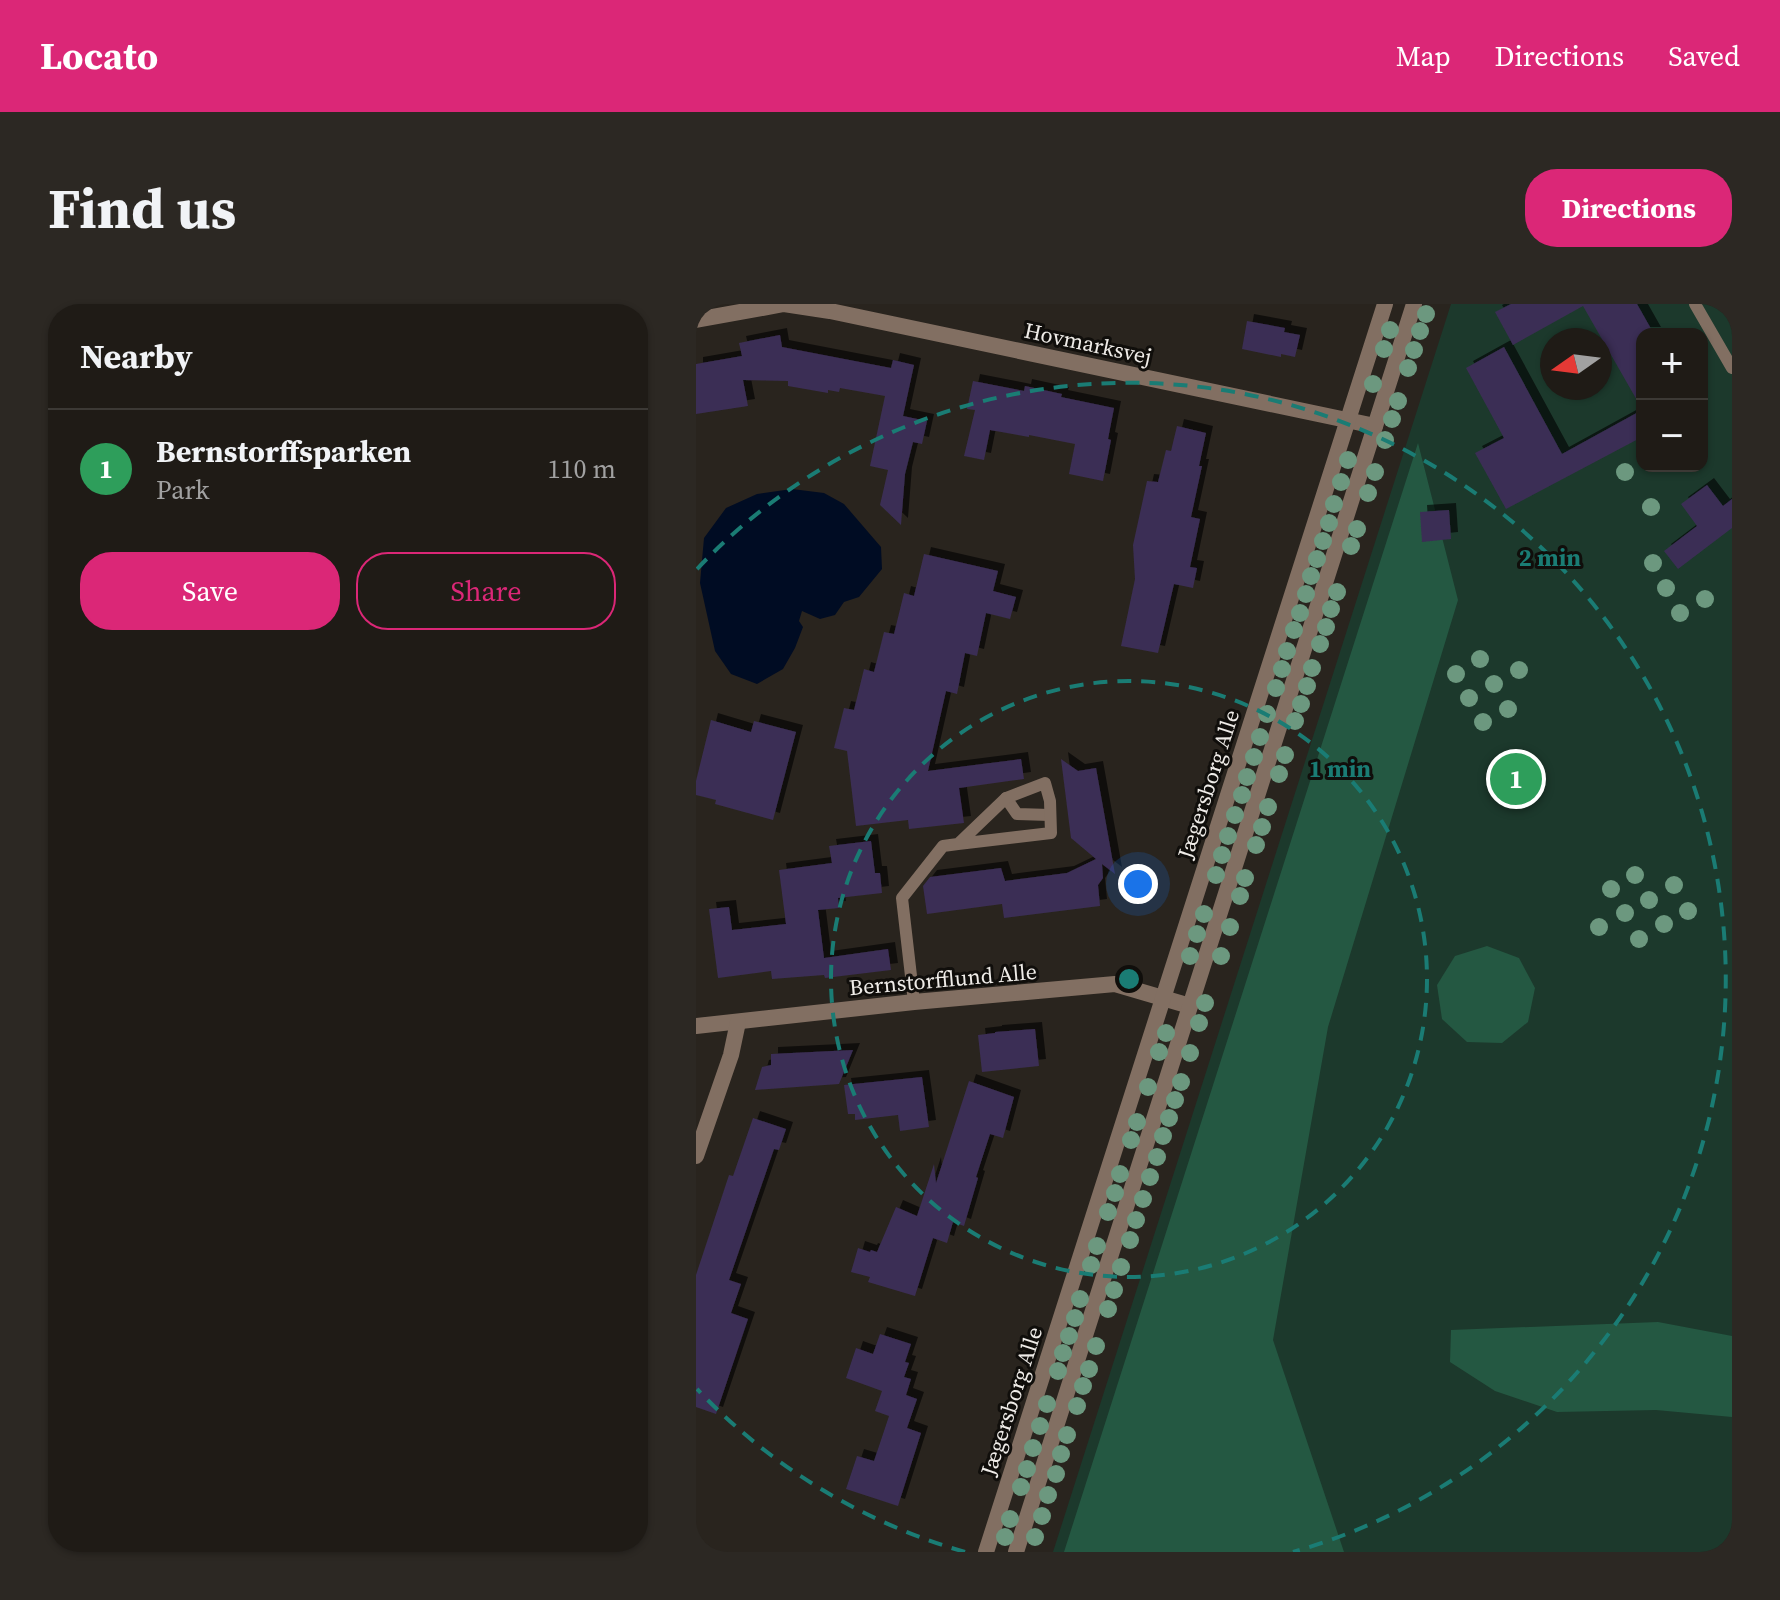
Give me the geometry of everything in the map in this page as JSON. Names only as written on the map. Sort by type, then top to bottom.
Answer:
[{"type":"street","name":"Hovmarksvej","points":[[696,320],[784,304],[1375,426]]},
{"type":"street","name":"Jægersborg Alle","points":[[986,1552],[1385,304]]},
{"type":"street","points":[[1016,1552],[1414,304]]},
{"type":"street","name":"Bernstorfflund Alle","points":[[696,1026],[1115,984],[1190,1006]]},
{"type":"street","points":[[696,1156],[731,1055],[738,1022]]},
{"type":"lane","points":[[1695,304],[1732,368]]},
{"type":"lane","points":[[914,1002],[902,898],[943,846],[1051,833],[1050,801],[1045,783],[1006,798],[958,844]]},
{"type":"lane","points":[[1006,798],[1017,814],[1050,815]]},
{"type":"green space","points":[[1451,304],[1732,304],[1732,1552],[1053,1552]]},
{"type":"green space","points":[[1418,443],[1458,600],[1328,1027],[1273,1340],[1344,1552],[1064,1552]]},
{"type":"green space","points":[[1487,946],[1519,958],[1535,988],[1528,1022],[1502,1043],[1467,1042],[1442,1019],[1437,985],[1455,956]]},
{"type":"green space","points":[[1658,1322],[1732,1336],[1732,1417],[1656,1410],[1557,1412],[1495,1391],[1450,1362],[1451,1330]]},
{"type":"water","points":[[792,489],[824,493],[844,504],[881,547],[882,569],[859,597],[844,602],[835,615],[820,619],[802,611],[799,621],[803,627],[783,669],[757,684],[731,674],[715,651],[700,583],[704,538],[726,508],[757,494]]},
{"type":"building","points":[[1511,304],[1637,304],[1651,328],[1636,328],[1636,399],[1612,357],[1612,328],[1596,328],[1583,306],[1513,345],[1495,312]]},
{"type":"building","points":[[1247,321],[1285,328],[1284,332],[1300,335],[1295,357],[1242,349]]},
{"type":"building","points":[[780,335],[782,347],[891,368],[893,360],[914,365],[903,416],[927,421],[922,444],[913,442],[905,474],[901,525],[880,505],[888,470],[870,466],[885,396],[840,388],[839,392],[828,390],[828,393],[788,386],[788,381],[743,380],[748,406],[696,414],[696,364],[742,356],[739,343]]},
{"type":"building","points":[[1504,347],[1562,454],[1636,413],[1636,440],[1506,509],[1475,453],[1504,438],[1466,368]]},
{"type":"building","points":[[973,381],[1024,391],[1025,386],[1114,408],[1103,481],[1069,474],[1075,444],[1029,435],[990,430],[984,460],[964,456],[975,410],[967,409]]},
{"type":"building","points":[[1177,426],[1206,433],[1191,517],[1200,519],[1190,567],[1197,568],[1193,588],[1174,584],[1158,653],[1121,646],[1135,579],[1133,545],[1147,481],[1158,482],[1166,450],[1171,451]]},
{"type":"building","points":[[1707,485],[1723,506],[1732,499],[1732,528],[1678,569],[1664,551],[1697,526],[1681,504]]},
{"type":"building","points":[[1449,510],[1451,539],[1422,542],[1420,512]]},
{"type":"building","points":[[924,554],[998,571],[993,591],[1016,597],[1010,619],[986,613],[977,656],[965,653],[957,694],[946,691],[928,771],[1021,759],[1024,779],[959,788],[964,823],[909,829],[908,820],[856,826],[847,751],[834,748],[844,708],[854,710],[864,669],[874,672],[884,632],[894,634],[904,593],[914,596]]},
{"type":"building","points":[[711,720],[751,732],[754,721],[796,732],[773,820],[715,804],[716,800],[696,795],[696,781]]},
{"type":"building","points":[[1061,759],[1078,771],[1096,768],[1115,874],[1102,864],[1103,878],[1098,885],[1100,906],[1004,918],[1002,904],[927,914],[923,886],[930,877],[1001,868],[1005,881],[1067,873],[1096,859],[1071,838]]},
{"type":"building","points":[[871,841],[875,873],[880,873],[882,893],[838,898],[839,908],[818,910],[824,958],[888,949],[891,970],[825,978],[824,975],[772,979],[771,971],[718,978],[709,909],[729,907],[732,930],[786,924],[779,870],[832,863],[829,846]]},
{"type":"building","points":[[1035,1029],[1039,1066],[982,1072],[978,1035]]},
{"type":"building","points":[[853,1050],[839,1084],[755,1090],[762,1067],[771,1065],[771,1054]]},
{"type":"building","points":[[922,1077],[929,1127],[900,1131],[898,1115],[855,1120],[855,1114],[848,1114],[844,1085]]},
{"type":"building","points":[[969,1081],[1014,1097],[1003,1138],[990,1134],[964,1226],[953,1222],[947,1243],[933,1238],[915,1296],[868,1282],[870,1277],[851,1272],[858,1248],[877,1252],[896,1207],[917,1216],[934,1164],[936,1183]]},
{"type":"building","points":[[753,1118],[786,1129],[779,1150],[774,1149],[729,1280],[741,1284],[731,1313],[748,1319],[716,1414],[696,1407],[696,1275],[729,1175],[733,1176]]},
{"type":"building","points":[[880,1334],[911,1344],[904,1377],[911,1379],[906,1395],[917,1399],[907,1428],[921,1433],[898,1506],[846,1489],[857,1456],[874,1461],[889,1416],[875,1411],[882,1391],[846,1378],[856,1348],[873,1354]]},
{"type":"place","name":"Bernstorffsparken","points":[[1516,779]]}]
